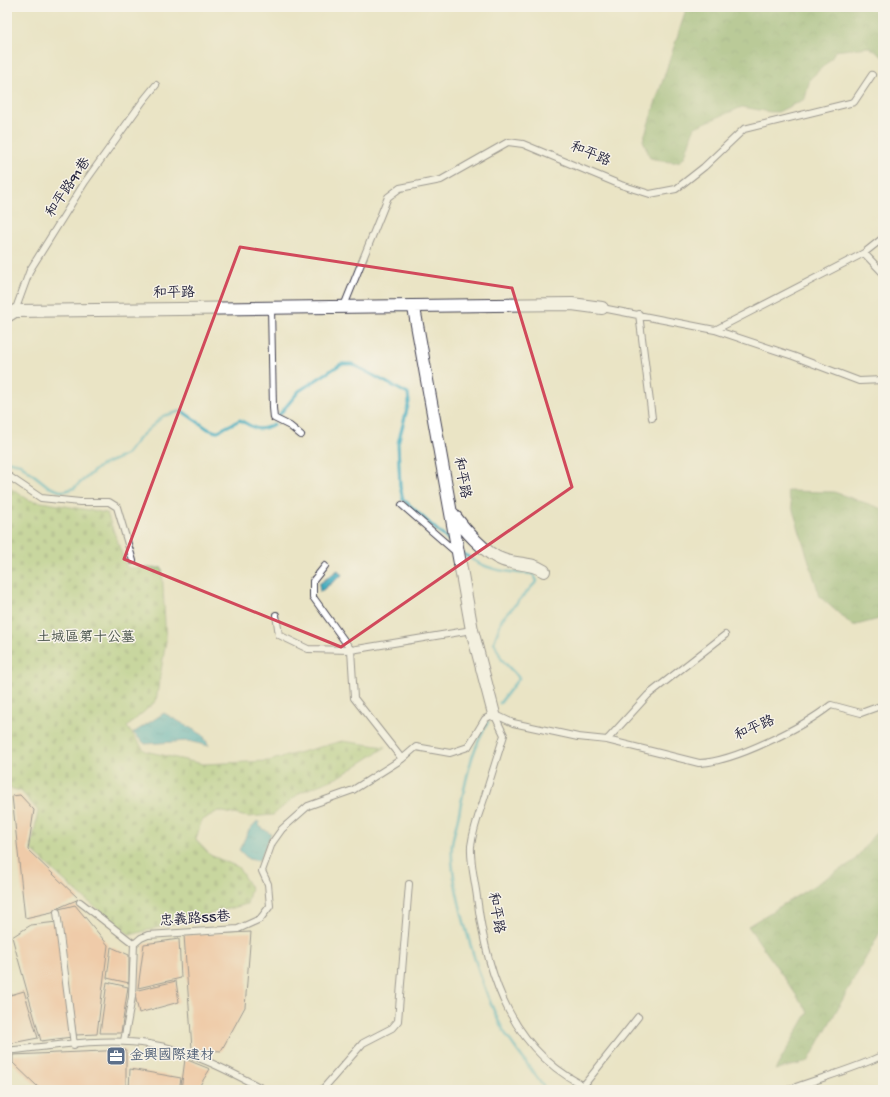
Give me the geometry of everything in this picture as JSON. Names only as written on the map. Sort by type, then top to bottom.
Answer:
[{"type":"street","name":"和平路","points":[[11,314],[344,306],[414,308],[572,304],[602,308]]},
{"type":"street","name":"和平路","points":[[414,308],[472,630],[494,714]]},
{"type":"street","points":[[452,513],[461,524],[490,552],[503,560],[537,566],[544,571]]},
{"type":"lane","name":"和平路","points":[[344,306],[388,197],[400,188],[441,180],[508,142],[523,144],[650,194],[676,189],[704,167],[744,128],[854,102],[872,75]]},
{"type":"lane","name":"和平路91巷","points":[[11,314],[30,270],[85,182],[142,101],[156,85]]},
{"type":"lane","points":[[715,330],[864,253],[883,238]]},
{"type":"lane","points":[[864,253],[883,273]]},
{"type":"lane","points":[[271,308],[274,418],[290,426],[301,435]]},
{"type":"lane","name":"和平路","points":[[602,308],[715,330],[793,356],[859,381],[883,380]]},
{"type":"lane","points":[[639,314],[652,418]]},
{"type":"lane","points":[[7,475],[41,498],[80,502],[109,502],[117,507],[133,561]]},
{"type":"lane","points":[[402,505],[458,554]]},
{"type":"lane","points":[[324,566],[314,581],[313,597],[351,650],[354,698],[402,759]]},
{"type":"lane","points":[[276,615],[279,635],[308,649],[351,650],[472,630]]},
{"type":"lane","points":[[607,740],[648,695],[725,635]]},
{"type":"lane","name":"和平路","points":[[494,714],[513,723],[578,738],[607,740],[699,763],[713,763],[783,734],[816,716],[831,705],[861,713],[883,705]]},
{"type":"lane","name":"和平路","points":[[494,714],[504,735],[474,830],[471,847],[481,930],[495,983],[519,1030],[546,1061],[582,1088],[593,1090]]},
{"type":"lane","name":"忠義路55巷","points":[[134,944],[141,938],[148,935],[238,929],[260,919],[270,906],[268,884],[262,871],[272,843],[282,830],[308,806],[353,790],[402,759],[416,747],[450,753],[468,747],[485,719],[494,714]]},
{"type":"lane","points":[[322,1090],[363,1043],[392,1028],[398,1021],[409,884]]},
{"type":"lane","points":[[80,902],[134,944],[132,997],[124,1041]]},
{"type":"lane","points":[[57,912],[74,1045]]},
{"type":"lane","points":[[582,1088],[638,1017]]},
{"type":"lane","points":[[7,1051],[124,1041],[151,1044],[191,1055],[228,1071],[265,1090]]},
{"type":"lane","points":[[788,1090],[823,1077],[866,1064],[883,1055]]},
{"type":"highlighted area","points":[[240,247],[512,288],[572,487],[341,647],[124,559]]},
{"type":"green space","points":[[687,7],[883,7],[883,57],[869,47],[835,51],[831,59],[810,79],[805,99],[778,112],[742,107],[695,127],[686,153],[679,161],[673,162],[650,158],[643,140]]},
{"type":"green space","name":"土城區第十公墓","points":[[7,486],[29,500],[107,513],[127,568],[162,568],[166,641],[156,701],[127,727],[145,751],[203,764],[268,761],[342,741],[386,747],[339,777],[301,792],[273,815],[248,817],[218,811],[201,821],[196,840],[210,855],[238,867],[251,888],[247,904],[130,935],[79,894],[31,850],[38,811],[21,791],[8,788],[7,781]]},
{"type":"green space","points":[[787,491],[834,492],[883,509],[883,618],[853,626],[820,597]]},
{"type":"green space","points":[[883,823],[883,927],[808,1062],[775,1070],[808,1012],[748,926],[854,861]]},
{"type":"water","points":[[338,570],[342,575],[320,592],[319,584]]},
{"type":"water","points":[[164,713],[203,735],[209,746],[188,741],[145,744],[133,733]]},
{"type":"water","points":[[257,821],[260,823],[258,825],[271,834],[259,861],[248,859],[239,850],[249,830]]},
{"type":"building","points":[[20,795],[34,810],[28,850],[79,899],[52,912],[25,918],[12,796]]},
{"type":"building","points":[[75,905],[108,945],[97,1034],[76,1035],[59,909]]},
{"type":"building","points":[[57,922],[72,1037],[41,1041],[12,937],[31,925]]},
{"type":"building","points":[[251,932],[245,1007],[221,1051],[192,1049],[184,935]]},
{"type":"building","points":[[179,939],[181,978],[138,988],[144,944]]},
{"type":"building","points":[[111,947],[129,955],[129,983],[107,978]]},
{"type":"building","points":[[176,981],[179,1002],[139,1013],[134,991]]},
{"type":"building","points":[[107,982],[128,987],[121,1033],[100,1033]]},
{"type":"building","points":[[24,991],[38,1038],[7,1044],[7,996]]},
{"type":"building","points":[[126,1050],[126,1090],[38,1090],[38,1087],[13,1063],[13,1055]]},
{"type":"building","points":[[185,1059],[210,1069],[197,1090],[181,1090]]},
{"type":"building","points":[[130,1069],[181,1078],[179,1090],[129,1090]]},
{"type":"waterway","points":[[279,415],[299,391],[341,364],[352,364],[408,394],[409,402],[398,443],[400,487],[403,499],[448,540]]},
{"type":"waterway","points":[[7,461],[20,464],[49,487],[60,491],[65,491],[74,488],[100,466],[126,455],[140,437],[163,416],[182,411],[208,429],[216,432],[240,420],[260,429],[274,424]]},
{"type":"waterway","points":[[464,554],[480,564],[497,570],[533,574],[537,581],[502,619],[494,642],[502,660],[519,678],[500,703]]},
{"type":"waterway","points":[[488,722],[477,743],[470,764],[452,844],[452,862],[461,912],[487,995],[505,1033],[546,1090]]},
{"type":"place","name":"金興國際建材","points":[[116,1056]]}]
